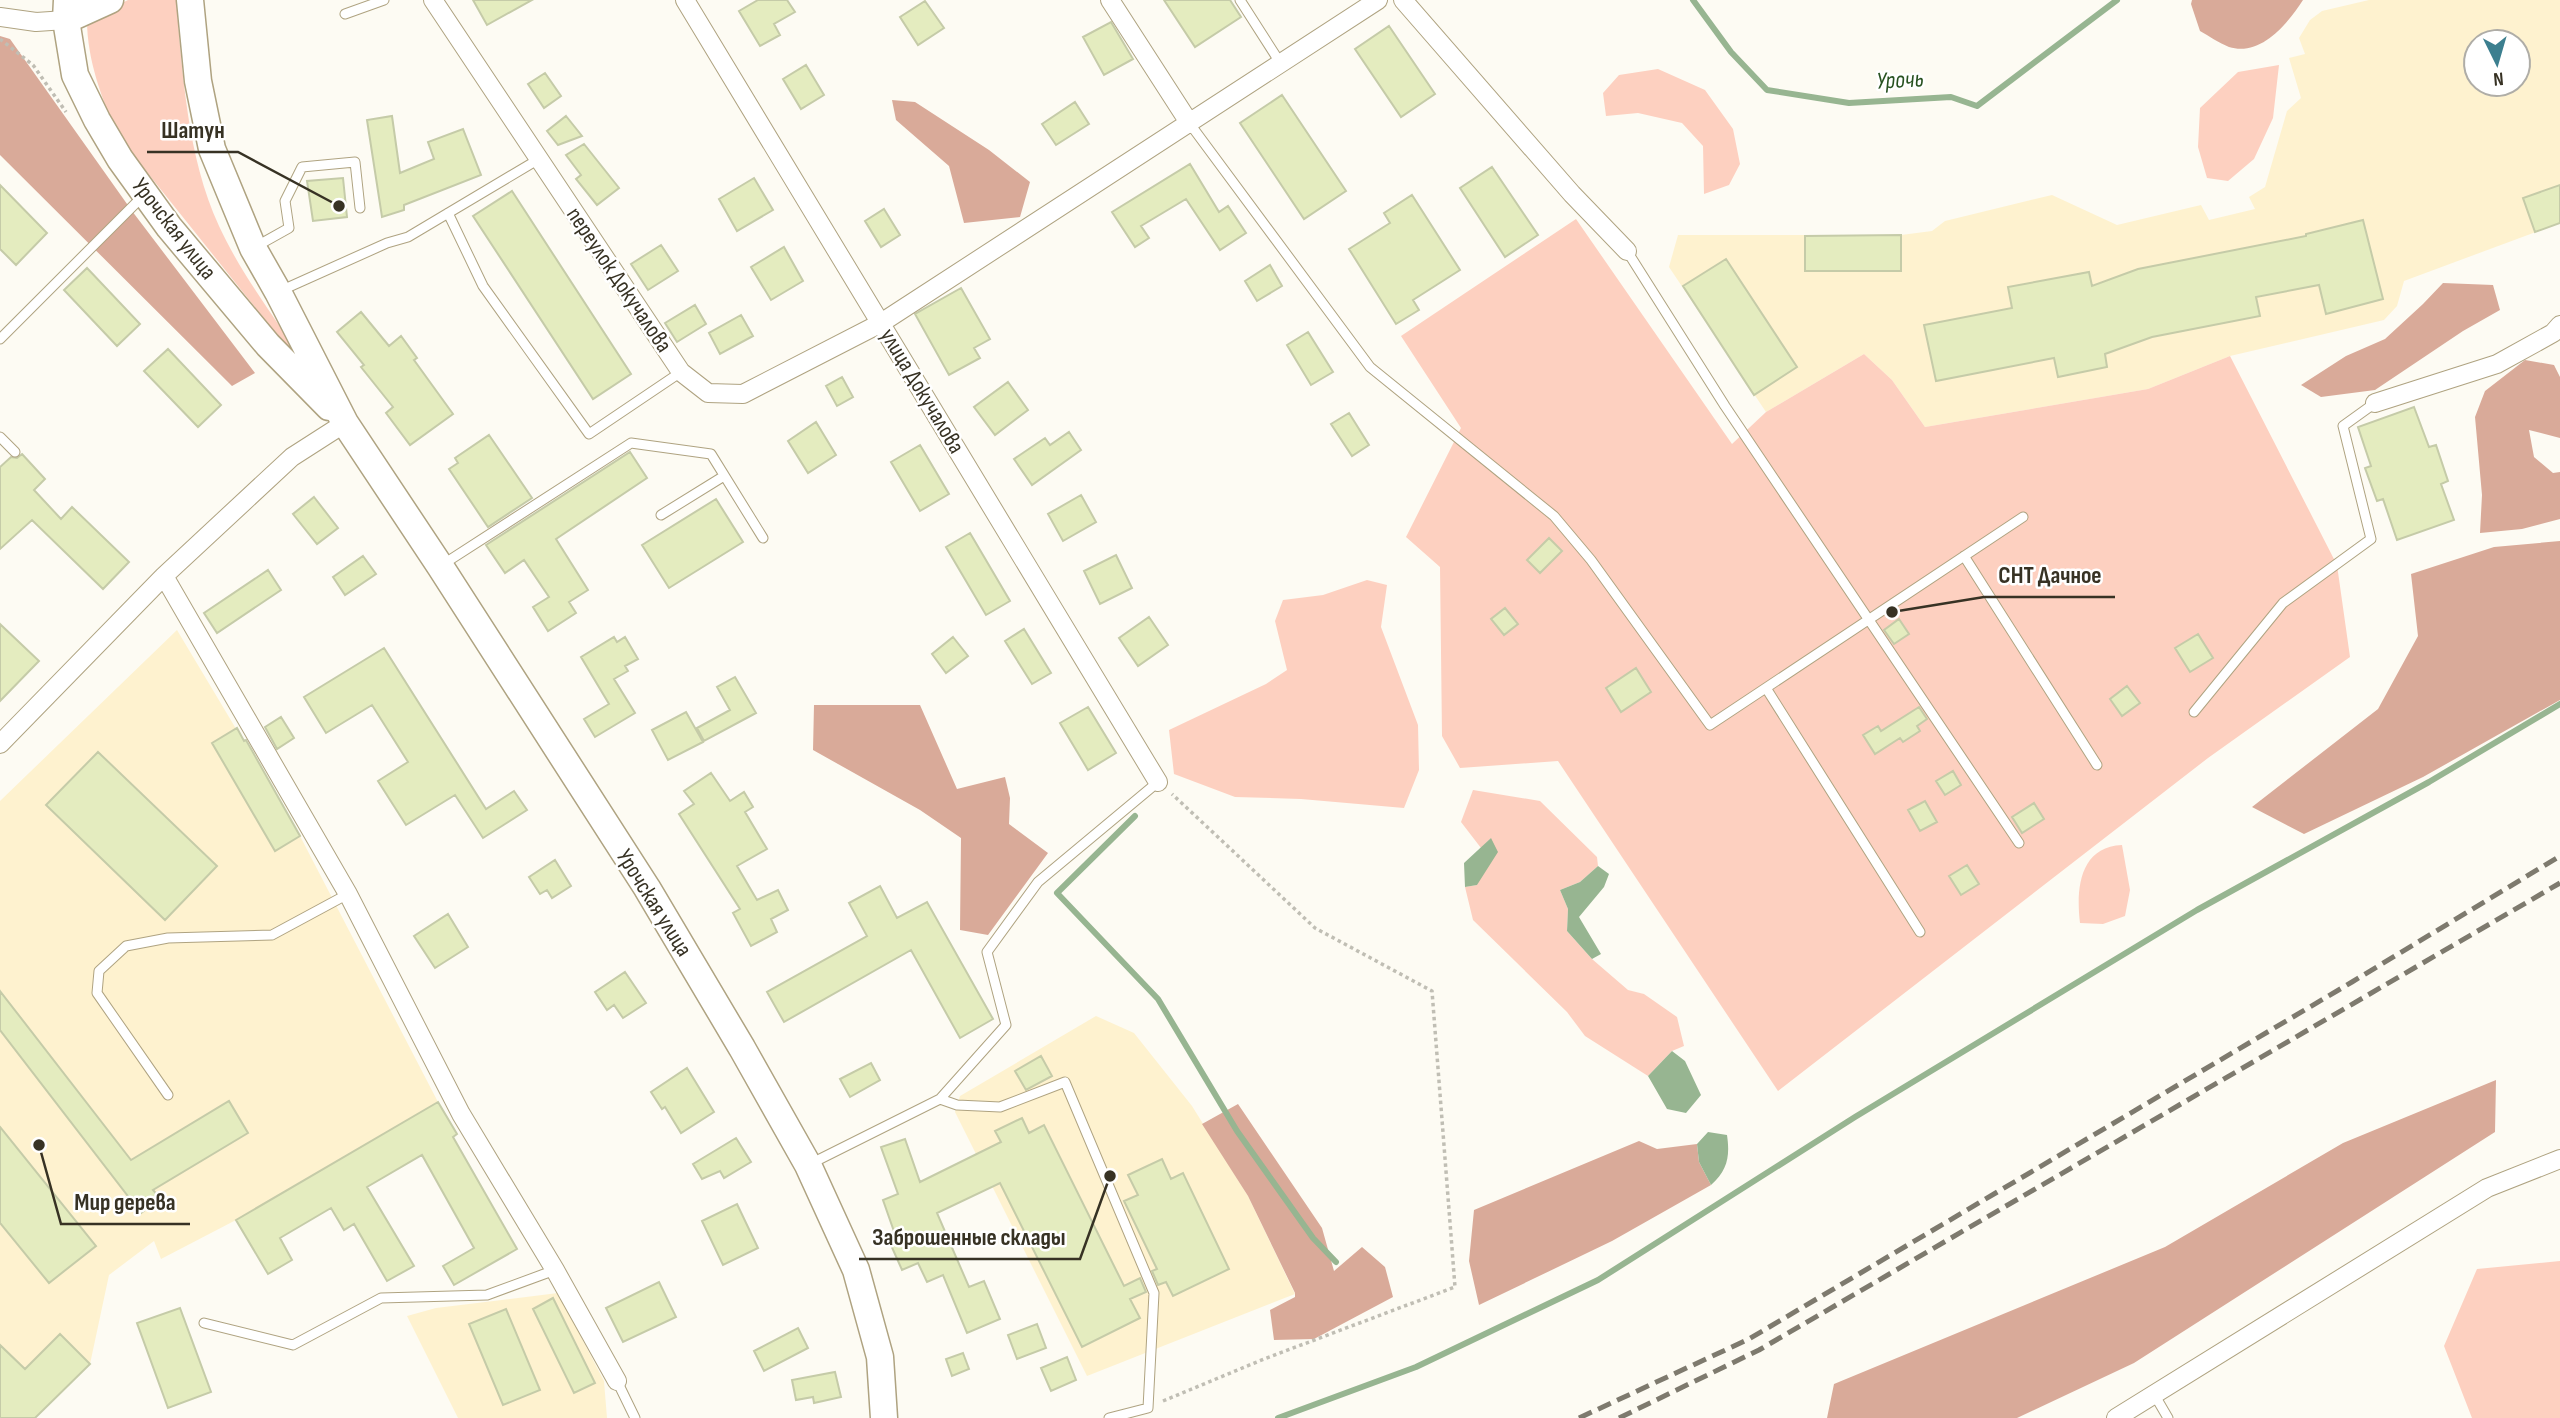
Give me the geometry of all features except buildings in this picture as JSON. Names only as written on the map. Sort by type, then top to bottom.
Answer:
[{"type":"main road","points":[[67,10],[110,0]]},
{"type":"main road","name":"Урочская улица","points":[[190,0],[198,81],[212,149],[253,248],[345,423],[440,566],[653,900],[742,1048],[808,1165],[856,1270],[880,1357],[884,1418]]},
{"type":"main road","name":"Урочская улица","points":[[67,10],[75,75],[97,120],[145,194],[268,345],[345,423]]},
{"type":"street","name":"переулок Докучалова","points":[[433,0],[681,372],[708,393],[743,394],[881,323],[1378,0]]},
{"type":"street","name":"улица Докучалова","points":[[685,0],[1158,782]]},
{"type":"street","points":[[1110,0],[1190,124]]},
{"type":"street","points":[[1403,0],[1572,194],[1627,251]]},
{"type":"street","points":[[0,17],[36,22],[67,10]]},
{"type":"street","points":[[2375,403],[2497,364],[2553,333],[2560,325]]},
{"type":"street","points":[[0,744],[164,576],[292,457],[345,423]]},
{"type":"street","points":[[164,576],[348,894],[461,1114],[555,1270],[617,1381]]},
{"type":"street","points":[[2116,1418],[2487,1188],[2560,1159]]},
{"type":"lane","points":[[345,14],[384,0]]},
{"type":"lane","points":[[1240,0],[1281,64]]},
{"type":"lane","points":[[1190,124],[1370,367],[1554,516],[1591,560],[1710,725],[2023,517]]},
{"type":"lane","points":[[278,292],[387,243],[408,237],[538,159]]},
{"type":"lane","points":[[253,248],[289,228],[285,201],[302,167],[355,162],[360,208]]},
{"type":"lane","points":[[0,339],[145,194]]},
{"type":"lane","points":[[448,213],[484,286],[589,435],[681,372]]},
{"type":"lane","points":[[1627,251],[1725,406],[2019,843]]},
{"type":"lane","points":[[2194,712],[2283,603],[2371,539],[2343,426],[2375,403]]},
{"type":"lane","points":[[0,437],[15,452]]},
{"type":"lane","points":[[440,566],[631,443],[711,454],[763,538]]},
{"type":"lane","points":[[661,515],[724,476]]},
{"type":"lane","points":[[1964,556],[2097,765]]},
{"type":"lane","points":[[1766,688],[1920,932]]},
{"type":"lane","points":[[808,1165],[940,1099],[1006,1025],[987,952],[1038,882],[1158,782]]},
{"type":"lane","points":[[168,1095],[97,993],[99,971],[126,946],[167,937],[272,935],[348,894]]},
{"type":"lane","points":[[940,1099],[957,1105],[1000,1107],[1065,1082],[1154,1293],[1148,1408],[1109,1418]]},
{"type":"lane","points":[[204,1323],[293,1345],[381,1298],[487,1295],[555,1270]]},
{"type":"lane","points":[[617,1381],[635,1418]]},
{"type":"lane","points":[[2154,1394],[2168,1418]]},
{"type":"path","points":[[1148,1408],[1264,1359],[1455,1287],[1432,991],[1315,928],[1158,782]]},
{"type":"shaded area","points":[[128,0],[176,0],[188,115],[208,199],[238,263],[314,381],[118,136],[93,65],[87,20]]},
{"type":"shaded area","points":[[2192,0],[2303,0],[2272,36],[2263,43],[2241,49],[2229,47],[2200,31]]},
{"type":"shaded area","points":[[2369,0],[2560,0],[2560,223],[2404,281],[2397,306],[2384,320],[2230,356],[2148,389],[1925,427],[1892,380],[1864,354],[1766,412],[1669,267],[1678,235],[1901,235],[1932,231],[1945,221],[2052,195],[2117,225],[2201,205],[2209,220],[2255,209],[2249,197],[2265,187],[2287,111],[2301,98],[2289,58],[2305,54],[2299,38],[2310,20],[2322,11]]},
{"type":"shaded area","points":[[0,36],[10,39],[132,211],[255,373],[232,386],[0,155]]},
{"type":"shaded area","points":[[2279,65],[2273,118],[2254,159],[2228,181],[2207,178],[2198,147],[2200,108],[2238,72]]},
{"type":"shaded area","points":[[1658,69],[1705,90],[1733,129],[1740,164],[1729,185],[1704,194],[1703,146],[1682,123],[1638,113],[1606,116],[1603,93],[1619,75]]},
{"type":"shaded area","points":[[892,100],[915,102],[989,150],[1030,182],[1020,217],[964,223],[949,166],[896,120]]},
{"type":"shaded area","points":[[1576,219],[1732,444],[1766,412],[1864,354],[1892,380],[1925,427],[2148,389],[2230,356],[2337,565],[2350,657],[2208,758],[1778,1091],[1558,761],[1460,768],[1442,736],[1440,567],[1406,537],[1461,428],[1401,336]]},
{"type":"shaded area","points":[[2443,283],[2493,285],[2500,310],[2463,331],[2375,390],[2321,397],[2301,385],[2346,356],[2385,339]]},
{"type":"shaded area","points":[[2525,360],[2554,365],[2560,377],[2560,438],[2529,430],[2534,457],[2553,473],[2560,472],[2560,519],[2522,529],[2480,533],[2482,495],[2475,417],[2485,391]]},
{"type":"shaded area","points":[[2560,541],[2560,700],[2423,777],[2304,834],[2252,807],[2378,709],[2418,636],[2411,574],[2494,547]]},
{"type":"shaded area","points":[[1367,580],[1387,585],[1381,627],[1418,725],[1419,770],[1404,808],[1301,799],[1235,797],[1174,774],[1169,730],[1266,684],[1287,670],[1275,621],[1283,600],[1323,595]]},
{"type":"shaded area","points":[[177,630],[300,836],[438,1102],[236,1220],[161,1259],[154,1241],[109,1275],[90,1364],[35,1418],[0,1418],[0,801]]},
{"type":"shaded area","points":[[814,705],[920,705],[957,789],[1005,777],[1010,798],[1009,824],[1048,853],[988,935],[960,930],[961,838],[920,810],[813,750]]},
{"type":"shaded area","points":[[1473,790],[1540,801],[1597,857],[1598,866],[1580,882],[1560,890],[1568,909],[1567,931],[1592,959],[1628,990],[1644,994],[1677,1017],[1684,1046],[1672,1051],[1648,1076],[1585,1036],[1567,1012],[1473,920],[1465,887],[1477,885],[1491,838],[1481,848],[1461,822]]},
{"type":"shaded area","points":[[1491,838],[1498,852],[1477,885],[1465,887],[1464,863]]},
{"type":"shaded area","points":[[2122,845],[2130,890],[2125,916],[2103,924],[2080,923],[2079,897],[2083,872],[2097,853]]},
{"type":"shaded area","points":[[1598,866],[1609,874],[1604,887],[1579,917],[1601,954],[1592,959],[1567,931],[1568,909],[1560,890],[1580,882]]},
{"type":"shaded area","points":[[1096,1016],[1134,1033],[1192,1106],[1248,1196],[1295,1294],[1087,1376],[955,1112],[960,1096]]},
{"type":"shaded area","points":[[1672,1051],[1685,1061],[1701,1095],[1686,1113],[1667,1109],[1648,1076]]},
{"type":"shaded area","points":[[2496,1080],[2495,1132],[2134,1363],[2017,1418],[1827,1418],[1834,1384],[2165,1247],[2343,1143]]},
{"type":"shaded area","points":[[1238,1104],[1322,1228],[1334,1271],[1362,1247],[1385,1267],[1393,1297],[1314,1339],[1274,1340],[1270,1310],[1295,1297],[1295,1293],[1248,1196],[1202,1124]]},
{"type":"shaded area","points":[[1708,1132],[1727,1135],[1728,1143],[1724,1168],[1711,1185],[1699,1162],[1697,1144]]},
{"type":"shaded area","points":[[1639,1141],[1657,1149],[1697,1144],[1699,1162],[1711,1185],[1612,1241],[1479,1305],[1469,1261],[1474,1210]]},
{"type":"shaded area","points":[[2560,1261],[2560,1418],[2472,1418],[2444,1346],[2477,1269]]},
{"type":"shaded area","points":[[558,1293],[604,1381],[607,1418],[458,1418],[407,1316],[436,1308]]},
{"type":"waterway","name":"Урочь","points":[[1693,0],[1731,52],[1767,90],[1849,103],[1951,97],[1977,106],[2117,0]]},
{"type":"waterway","points":[[1278,1418],[1416,1367],[1598,1280],[1855,1117],[2197,910],[2429,782],[2560,704]]},
{"type":"waterway","points":[[1135,816],[1057,893],[1158,999],[1237,1131],[1313,1238],[1336,1262]]},
{"type":"railway","points":[[1579,1418],[1749,1339],[2560,856]]},
{"type":"railway","points":[[1619,1418],[1759,1350],[2560,883]]},
{"type":"place","name":"Шатун","points":[[339,206]]},
{"type":"place","name":"СНТ Дачное","points":[[1892,612]]},
{"type":"place","name":"Мир дерева","points":[[39,1145]]},
{"type":"place","name":"Заброшенные склады","points":[[1110,1176]]}]
